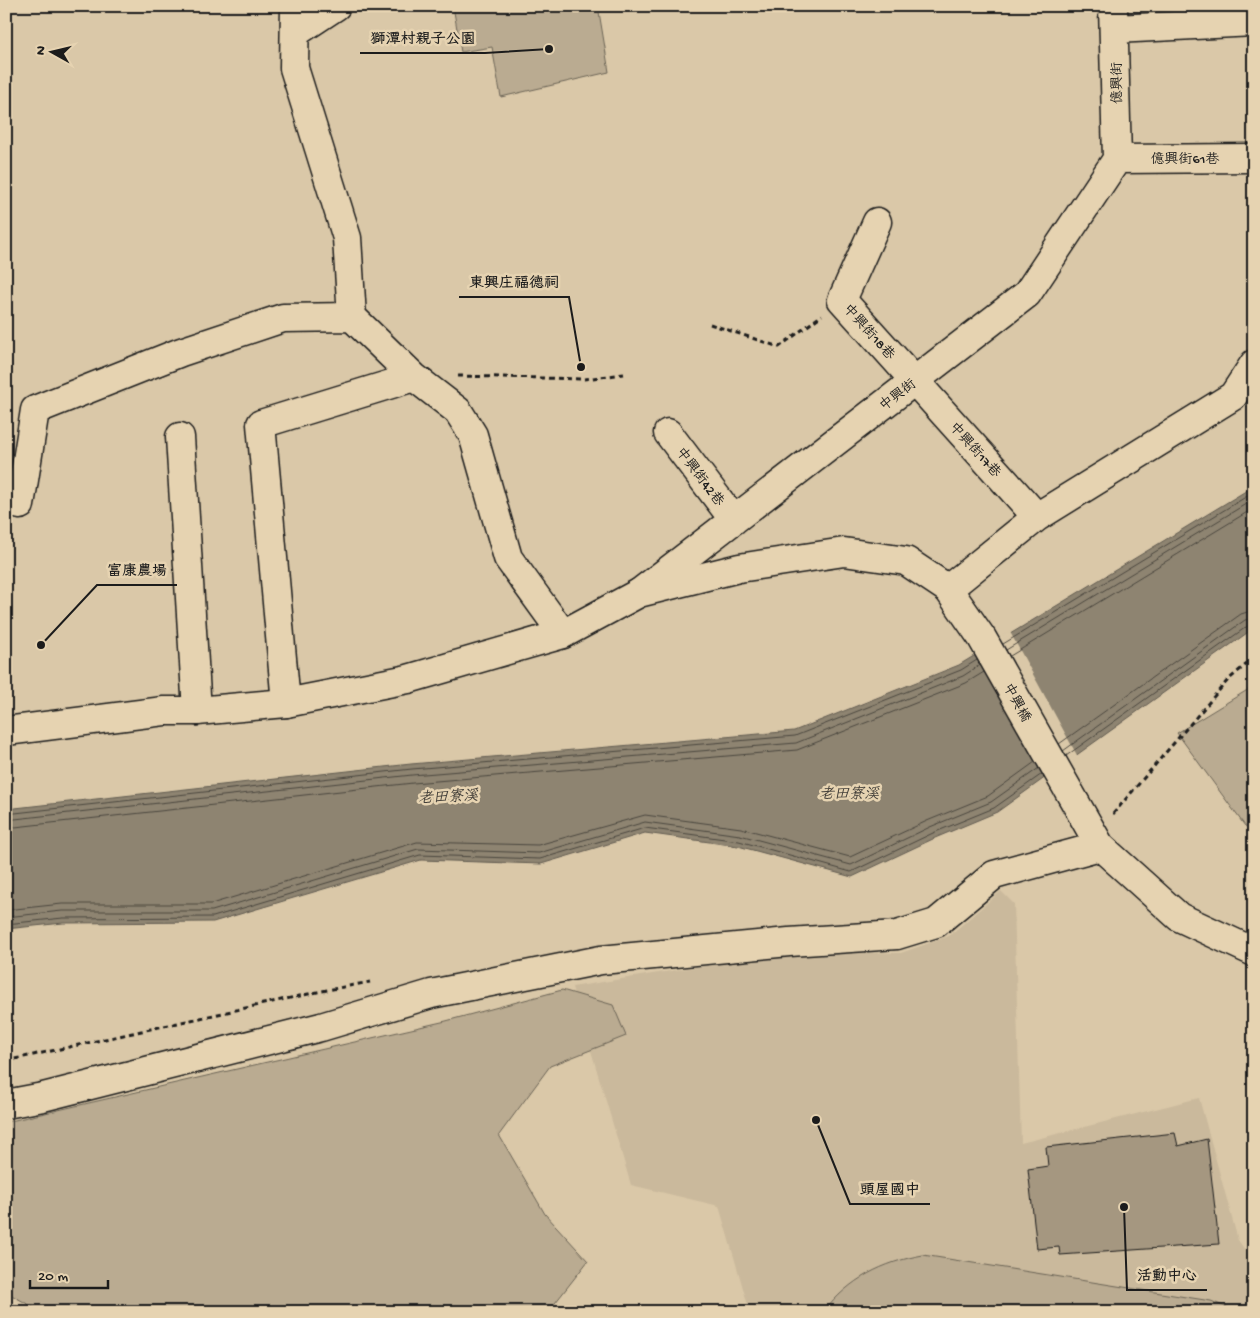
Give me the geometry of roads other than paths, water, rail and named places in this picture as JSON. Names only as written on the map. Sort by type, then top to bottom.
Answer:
[{"type":"street","points":[[336,6],[295,19],[294,68],[347,238],[352,317],[414,377],[458,411],[473,435],[508,558],[563,634]]},
{"type":"street","points":[[1114,18],[1254,22]]},
{"type":"street","name":"億興街","points":[[1114,18],[1117,159]]},
{"type":"street","name":"億興街61巷","points":[[1117,159],[1254,158]]},
{"type":"street","name":"中興街","points":[[638,593],[1027,294],[1117,159]]},
{"type":"street","name":"中興街18巷","points":[[877,222],[842,300],[915,381]]},
{"type":"street","points":[[20,505],[35,410],[181,352],[284,318],[352,317]]},
{"type":"street","points":[[6,731],[164,711],[197,711],[286,703],[408,679],[563,634],[638,593],[739,568],[844,552],[906,561],[948,589],[1037,517],[1233,396],[1254,364]]},
{"type":"street","points":[[286,703],[261,424],[414,377]]},
{"type":"street","name":"中興街17巷","points":[[915,381],[1037,517]]},
{"type":"street","name":"中興街42巷","points":[[668,433],[734,520]]},
{"type":"street","points":[[180,437],[197,711]]},
{"type":"street","name":"中興橋","points":[[948,589],[982,638],[1092,833],[1179,916],[1254,952]]},
{"type":"street","points":[[6,1104],[43,1097],[321,1027],[431,994],[601,960],[789,942],[897,935],[936,923],[994,875],[1092,833]]},
{"type":"water","name":"老田寮溪","points":[[1254,486],[1254,628],[997,812],[935,838],[852,877],[738,846],[645,833],[541,864],[421,860],[213,922],[63,923],[6,929],[6,809],[411,764],[794,731],[959,665]]},
{"type":"place","name":"獅潭村親子公園","points":[[549,49]]},
{"type":"place","name":"東興庄福德祠","points":[[581,367]]},
{"type":"place","name":"富康農場","points":[[41,645]]},
{"type":"place","name":"頭屋國中","points":[[816,1120]]},
{"type":"place","name":"活動中心","points":[[1124,1207]]}]
